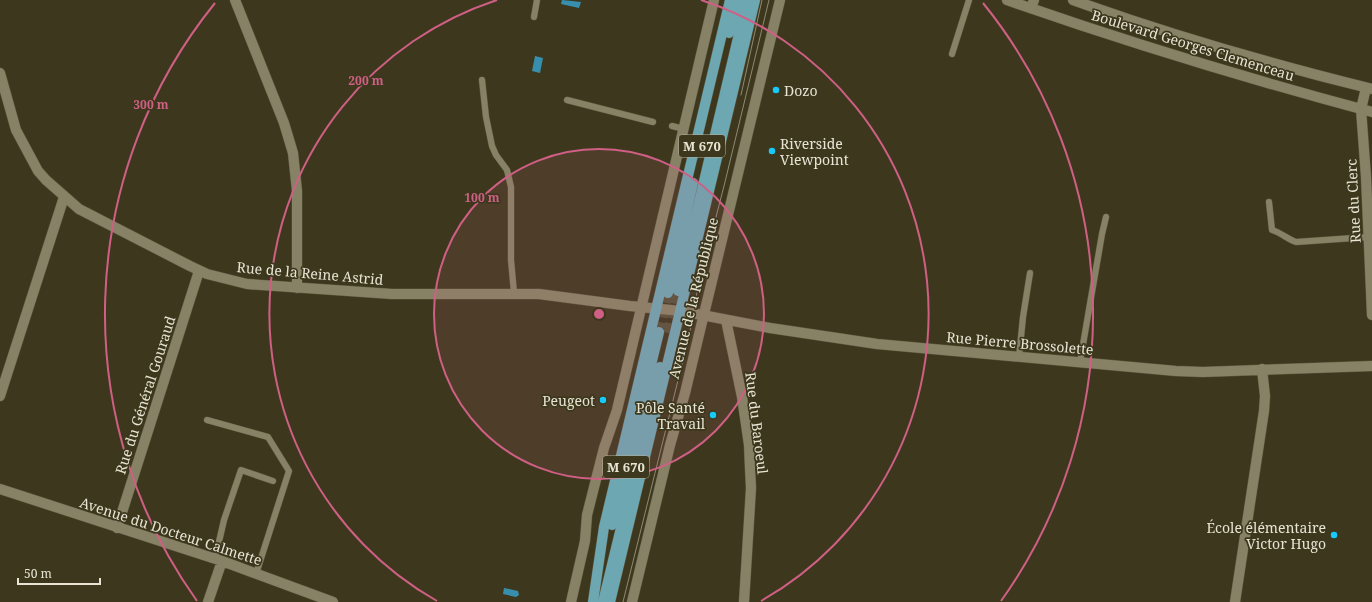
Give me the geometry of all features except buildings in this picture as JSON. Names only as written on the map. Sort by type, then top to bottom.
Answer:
[{"type":"main road","points":[[593,602],[604,527],[730,0]]},
{"type":"main road","name":"Avenue de la République","points":[[737,0],[673,292],[747,0]]},
{"type":"main road","points":[[610,602],[755,0]]},
{"type":"main road","name":"Avenue de la République","points":[[593,602],[663,333],[603,602]]},
{"type":"street","points":[[235,0],[284,123],[294,153],[297,191],[297,288]]},
{"type":"street","points":[[571,602],[585,541],[587,516],[604,448],[617,410],[714,0]]},
{"type":"street","name":"Avenue de la République","points":[[632,602],[670,445],[685,393],[780,0]]},
{"type":"street","name":"Boulevard Georges Clemenceau","points":[[1007,0],[1032,4],[1146,46],[1372,112]]},
{"type":"street","name":"Boulevard Georges Clemenceau","points":[[1072,0],[1193,39],[1299,70],[1369,88]]},
{"type":"street","name":"Rue de la Reine Astrid","points":[[0,73],[16,130],[38,171],[46,180],[64,197],[85,213],[199,270],[231,281],[246,284],[406,294],[551,295],[641,308],[668,310]]},
{"type":"street","name":"Rue du Clerc","points":[[1369,88],[1361,109],[1369,198],[1368,237],[1372,314]]},
{"type":"street","points":[[0,396],[64,197]]},
{"type":"street","name":"Rue du Général Gouraud","points":[[117,528],[199,270]]},
{"type":"street","name":"Rue Pierre Brossolette","points":[[668,310],[681,311],[770,328],[877,344],[1176,371],[1203,372],[1372,366]]},
{"type":"street","name":"Rue du Baroeul","points":[[726,320],[742,397],[749,445],[751,488],[744,602]]},
{"type":"street","points":[[1235,602],[1264,415],[1265,396],[1262,369]]},
{"type":"street","name":"Avenue du Docteur Calmette","points":[[0,489],[218,560],[333,602]]},
{"type":"street","points":[[208,602],[218,560]]},
{"type":"lane","points":[[534,16],[538,0]]},
{"type":"lane","points":[[952,54],[969,0]]},
{"type":"lane","points":[[482,80],[486,117],[492,146],[496,155],[507,170],[510,187],[511,260],[514,294]]},
{"type":"lane","points":[[566,100],[653,122]]},
{"type":"lane","points":[[672,126],[684,129]]},
{"type":"lane","points":[[1269,202],[1272,230],[1296,242],[1368,237]]},
{"type":"lane","points":[[1080,362],[1106,217]]},
{"type":"lane","points":[[1019,357],[1023,317],[1030,273]]},
{"type":"lane","points":[[207,420],[268,437],[289,470],[256,574]]},
{"type":"lane","points":[[218,560],[224,520],[241,470],[273,481]]},
{"type":"water","points":[[562,0],[581,2],[579,8],[561,4]]},
{"type":"water","points":[[535,56],[543,58],[540,73],[532,71]]},
{"type":"water","points":[[504,588],[518,591],[519,595],[516,597],[503,594]]},
{"type":"tunnel","points":[[668,333],[678,291]]},
{"type":"tunnel","points":[[659,332],[668,293]]},
{"type":"tram line","points":[[741,95],[762,0]]},
{"type":"tram line","points":[[623,602],[689,336],[698,287],[769,0]]},
{"type":"place","name":"Dozo","points":[[776,90]]},
{"type":"place","name":"Riverside Viewpoint","points":[[772,151]]},
{"type":"place","name":"Peugeot","points":[[603,400]]},
{"type":"place","name":"Pôle Santé Travail","points":[[713,415]]},
{"type":"place","name":"École élémentaire Victor Hugo","points":[[1334,535]]}]
